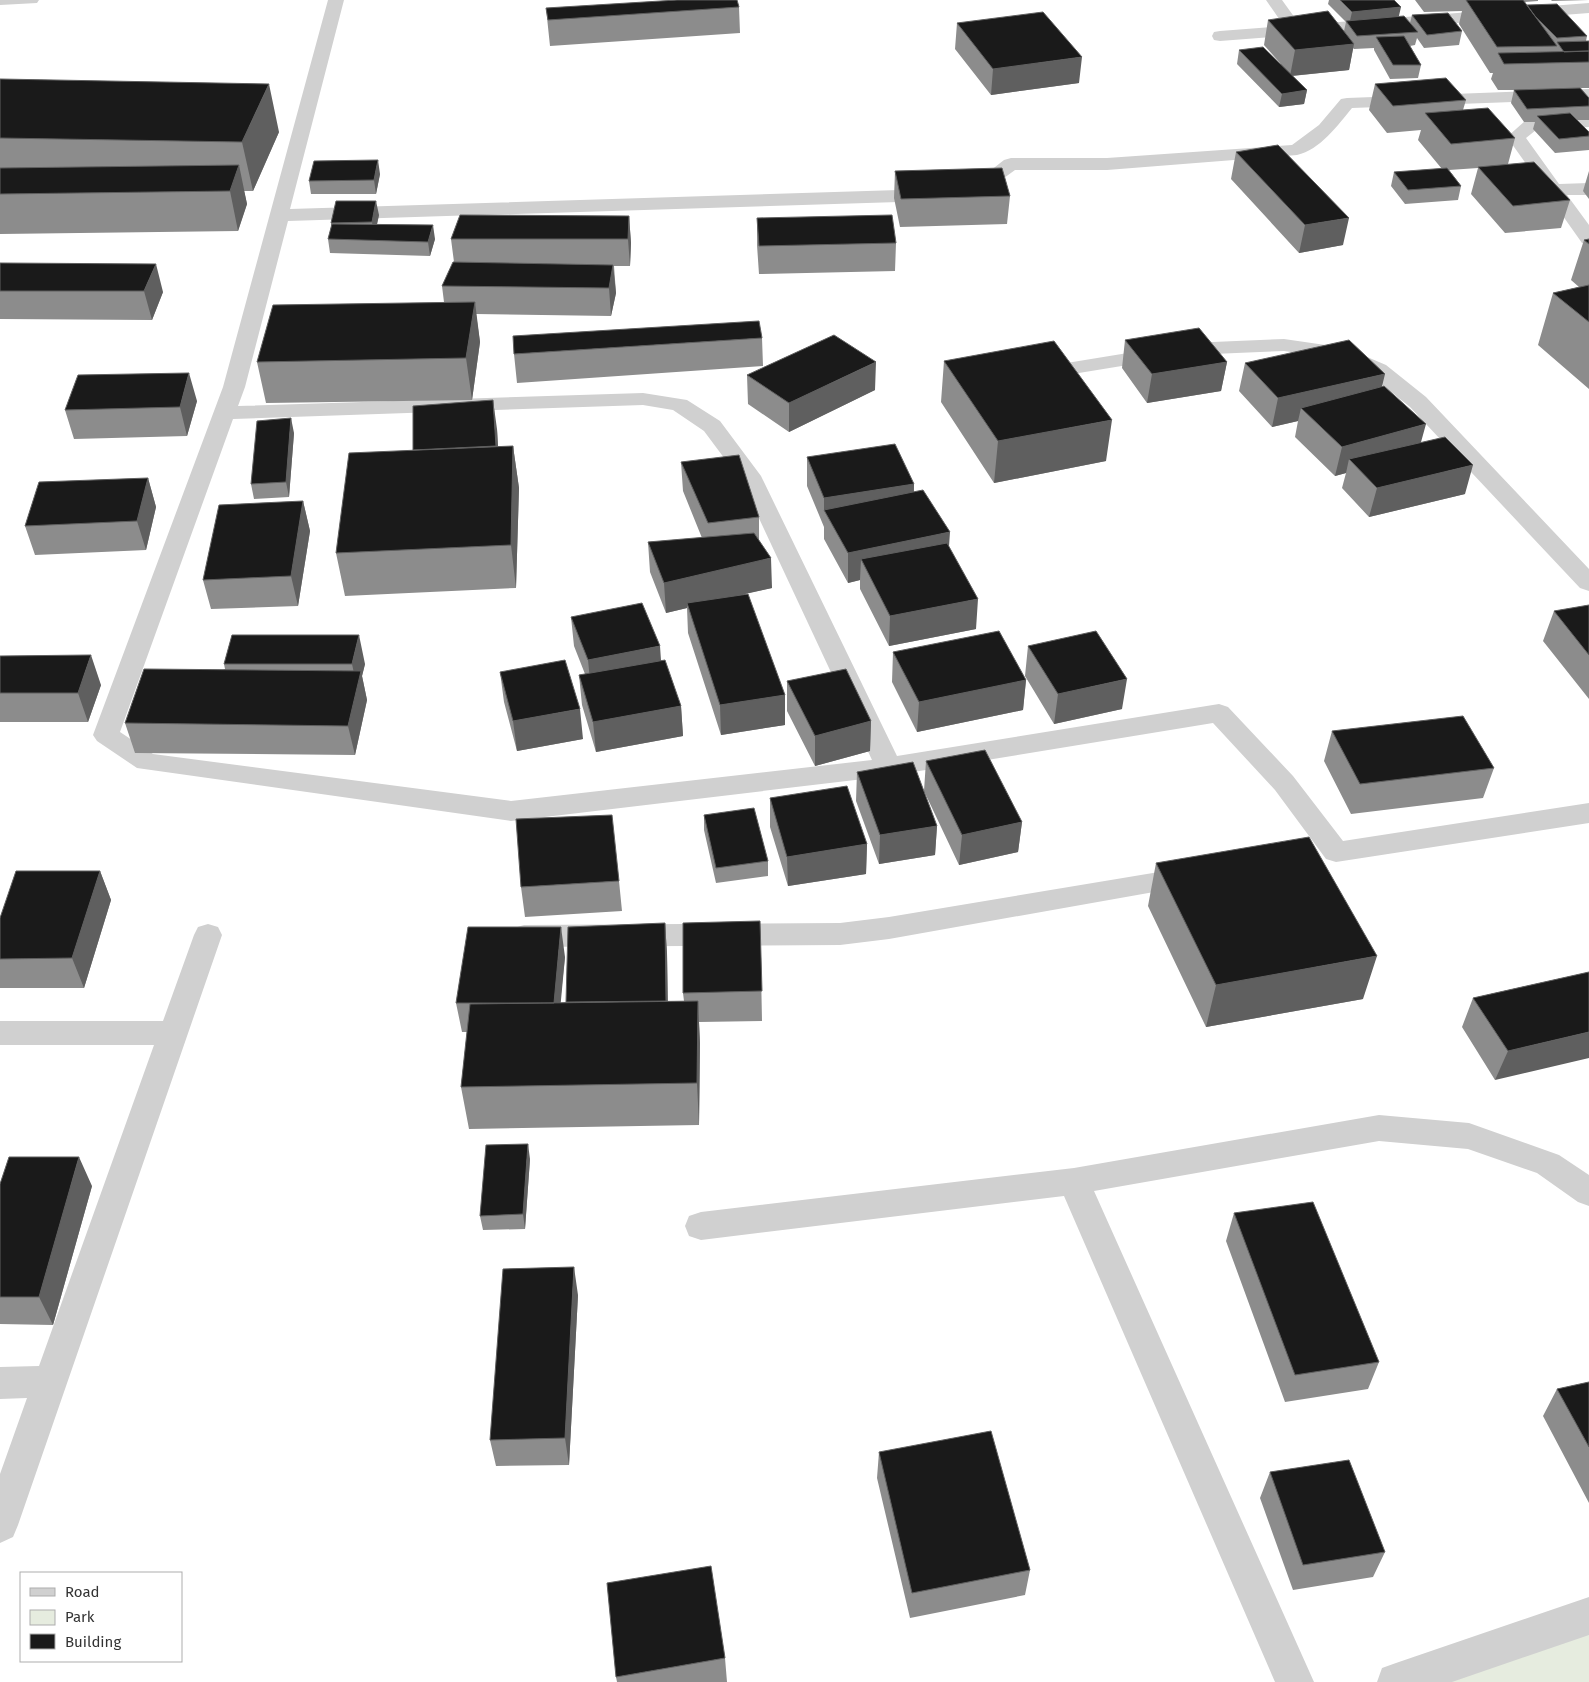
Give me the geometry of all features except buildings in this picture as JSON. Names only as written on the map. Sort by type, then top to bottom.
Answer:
[{"type":"street","points":[[0,0],[31,0]]},
{"type":"street","points":[[336,0],[234,388],[106,735],[146,762],[511,812],[889,767],[1028,746],[1220,713],[1284,783],[1336,852]]},
{"type":"street","points":[[1274,0],[1295,29]]},
{"type":"street","points":[[1220,36],[1589,8]]},
{"type":"street","points":[[280,215],[970,194],[1011,164],[1107,164],[1297,150],[1325,129],[1347,103],[1589,94]]},
{"type":"street","points":[[1589,122],[1531,125],[1516,136],[1589,239]]},
{"type":"street","points":[[1554,190],[1589,189]]},
{"type":"street","points":[[1016,377],[1189,349],[1284,345],[1339,352],[1378,370],[1418,402],[1589,583]]},
{"type":"street","points":[[225,413],[643,399],[679,405],[712,426],[753,481],[889,767]]},
{"type":"street","points":[[1306,857],[1589,813]]},
{"type":"street","points":[[499,936],[840,934],[889,928],[1218,872]]},
{"type":"street","points":[[0,1524],[208,935]]},
{"type":"street","points":[[0,1033],[173,1033]]},
{"type":"street","points":[[702,1226],[1074,1181],[1379,1128],[1468,1136],[1548,1164],[1589,1192]]},
{"type":"street","points":[[1074,1181],[1295,1682]]},
{"type":"street","points":[[0,1383],[50,1382]]},
{"type":"street","points":[[1396,1682],[1589,1616]]},
{"type":"green space","points":[[1589,1629],[1589,1682],[1413,1682]]}]
